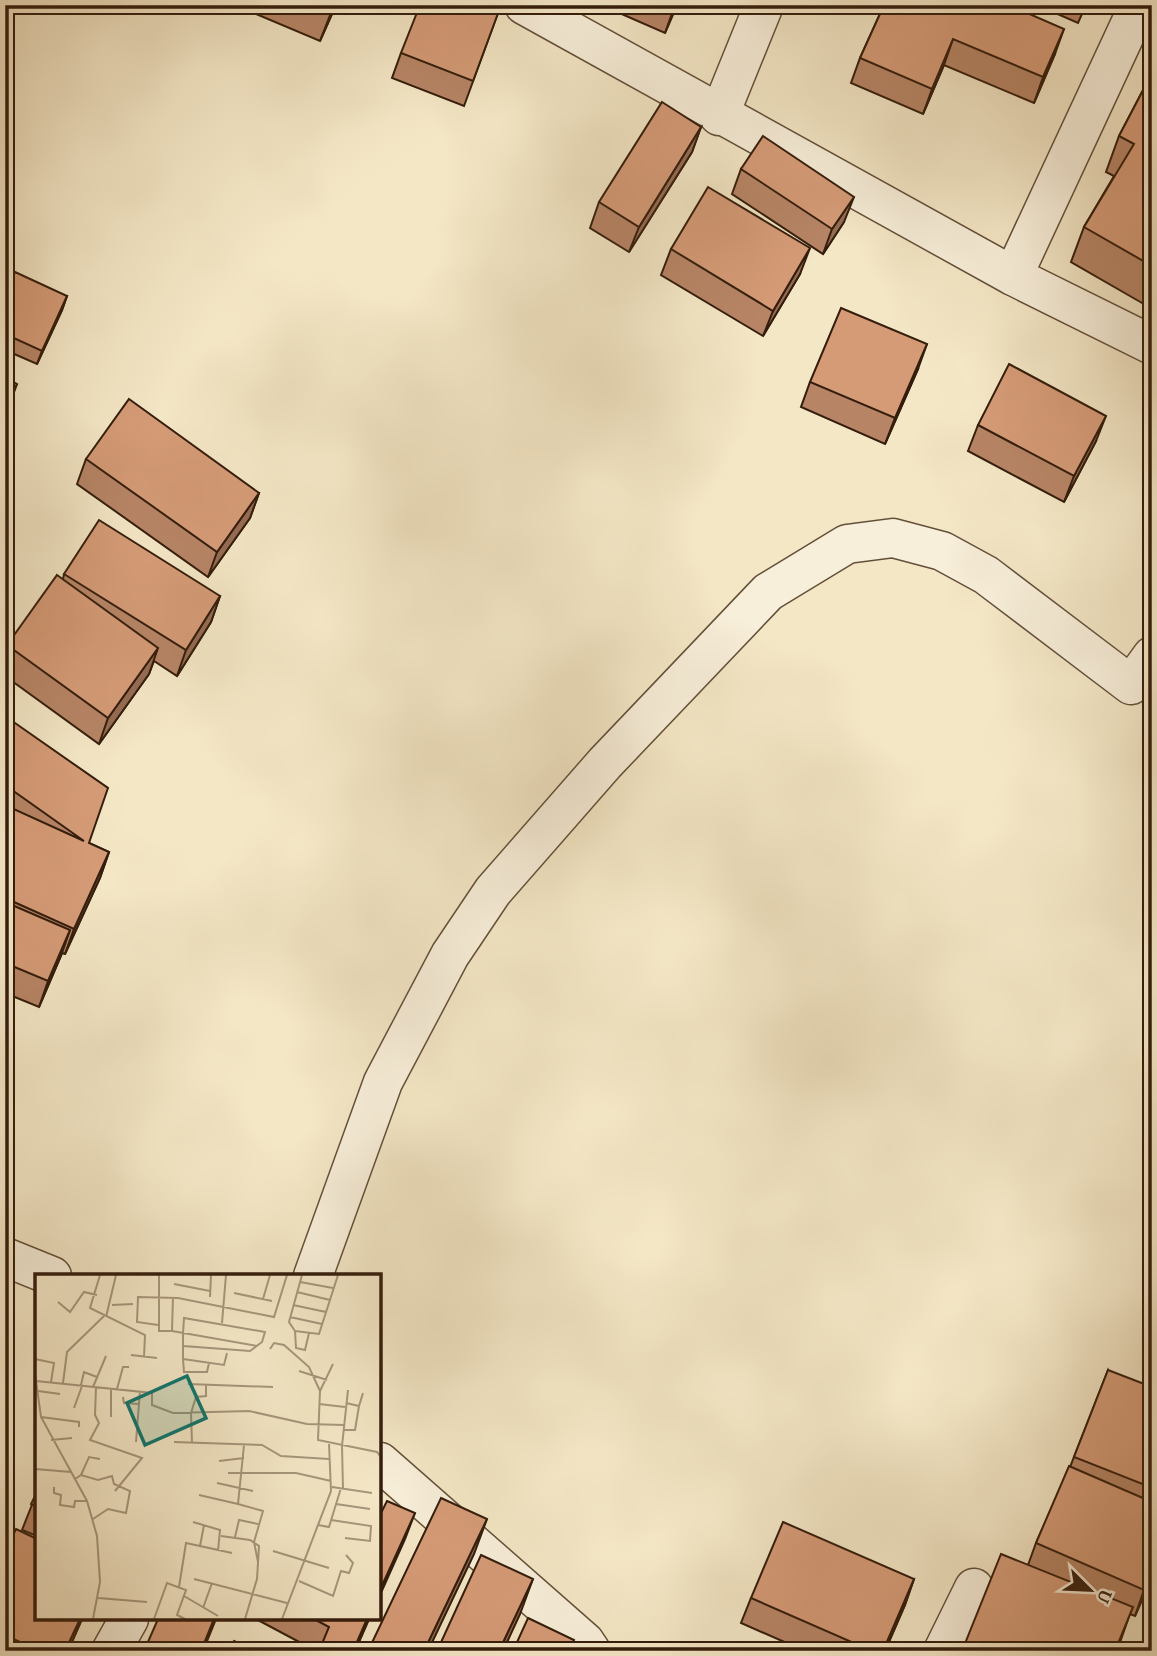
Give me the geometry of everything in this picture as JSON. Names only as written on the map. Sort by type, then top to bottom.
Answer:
[{"type":"street","points":[[524,5],[719,116],[1013,276],[1152,345]]},
{"type":"street","points":[[719,116],[764,5]]},
{"type":"street","points":[[1013,276],[1139,5]]},
{"type":"street","points":[[314,1274],[383,1082],[450,955],[493,891],[605,763],[768,592],[847,544],[893,538],[942,551],[986,575],[1131,685],[1152,656]]},
{"type":"street","points":[[5,1257],[47,1274]]},
{"type":"street","points":[[382,1464],[585,1642],[591,1651]]},
{"type":"street","points":[[943,1651],[974,1588]]},
{"type":"street","points":[[111,1651],[128,1621]]},
{"type":"building","points":[[420,5],[501,5],[473,81],[401,53]]},
{"type":"building","points":[[884,5],[1009,5],[1064,29],[1043,77],[953,39],[932,89],[860,58]]},
{"type":"building","points":[[1152,73],[1152,266],[1084,227],[1134,144],[1119,136]]},
{"type":"building","points":[[662,102],[701,127],[639,227],[599,202]]},
{"type":"building","points":[[763,136],[854,197],[832,229],[741,169]]},
{"type":"building","points":[[708,187],[810,248],[773,311],[671,249]]},
{"type":"building","points":[[15,272],[67,296],[42,351],[5,334],[5,293]]},
{"type":"building","points":[[841,308],[927,344],[895,418],[810,382]]},
{"type":"building","points":[[1009,364],[1106,416],[1074,476],[978,425]]},
{"type":"building","points":[[5,377],[17,384],[5,404]]},
{"type":"building","points":[[129,399],[259,493],[217,552],[86,459]]},
{"type":"building","points":[[99,520],[220,596],[186,650],[64,574]]},
{"type":"building","points":[[57,575],[158,648],[108,718],[7,645]]},
{"type":"building","points":[[5,716],[108,788],[89,843],[109,852],[74,929],[5,898],[5,805],[84,841],[5,785]]},
{"type":"building","points":[[5,902],[70,930],[48,981],[5,963]]},
{"type":"building","points":[[1108,1370],[1152,1387],[1150,1487],[1074,1457]]},
{"type":"building","points":[[1069,1466],[1152,1502],[1152,1573],[1144,1590],[1036,1543]]},
{"type":"building","points":[[441,1498],[487,1519],[424,1651],[368,1651]]},
{"type":"building","points":[[387,1501],[415,1513],[382,1586],[382,1511]]},
{"type":"building","points":[[783,1522],[914,1579],[883,1651],[872,1651],[751,1598]]},
{"type":"building","points":[[16,1529],[35,1538],[35,1621],[79,1621],[65,1651],[39,1651],[5,1635],[5,1552]]},
{"type":"building","points":[[1001,1554],[1133,1607],[1115,1651],[962,1651]]},
{"type":"building","points":[[481,1555],[533,1579],[499,1651],[437,1651]]},
{"type":"building","points":[[528,1618],[574,1640],[569,1651],[513,1651]]},
{"type":"building","points":[[157,1621],[213,1621],[201,1651],[144,1651]]},
{"type":"building","points":[[318,1621],[366,1621],[353,1651],[319,1651],[329,1627]]},
{"type":"building","points":[[234,1641],[254,1651],[229,1651]]}]
